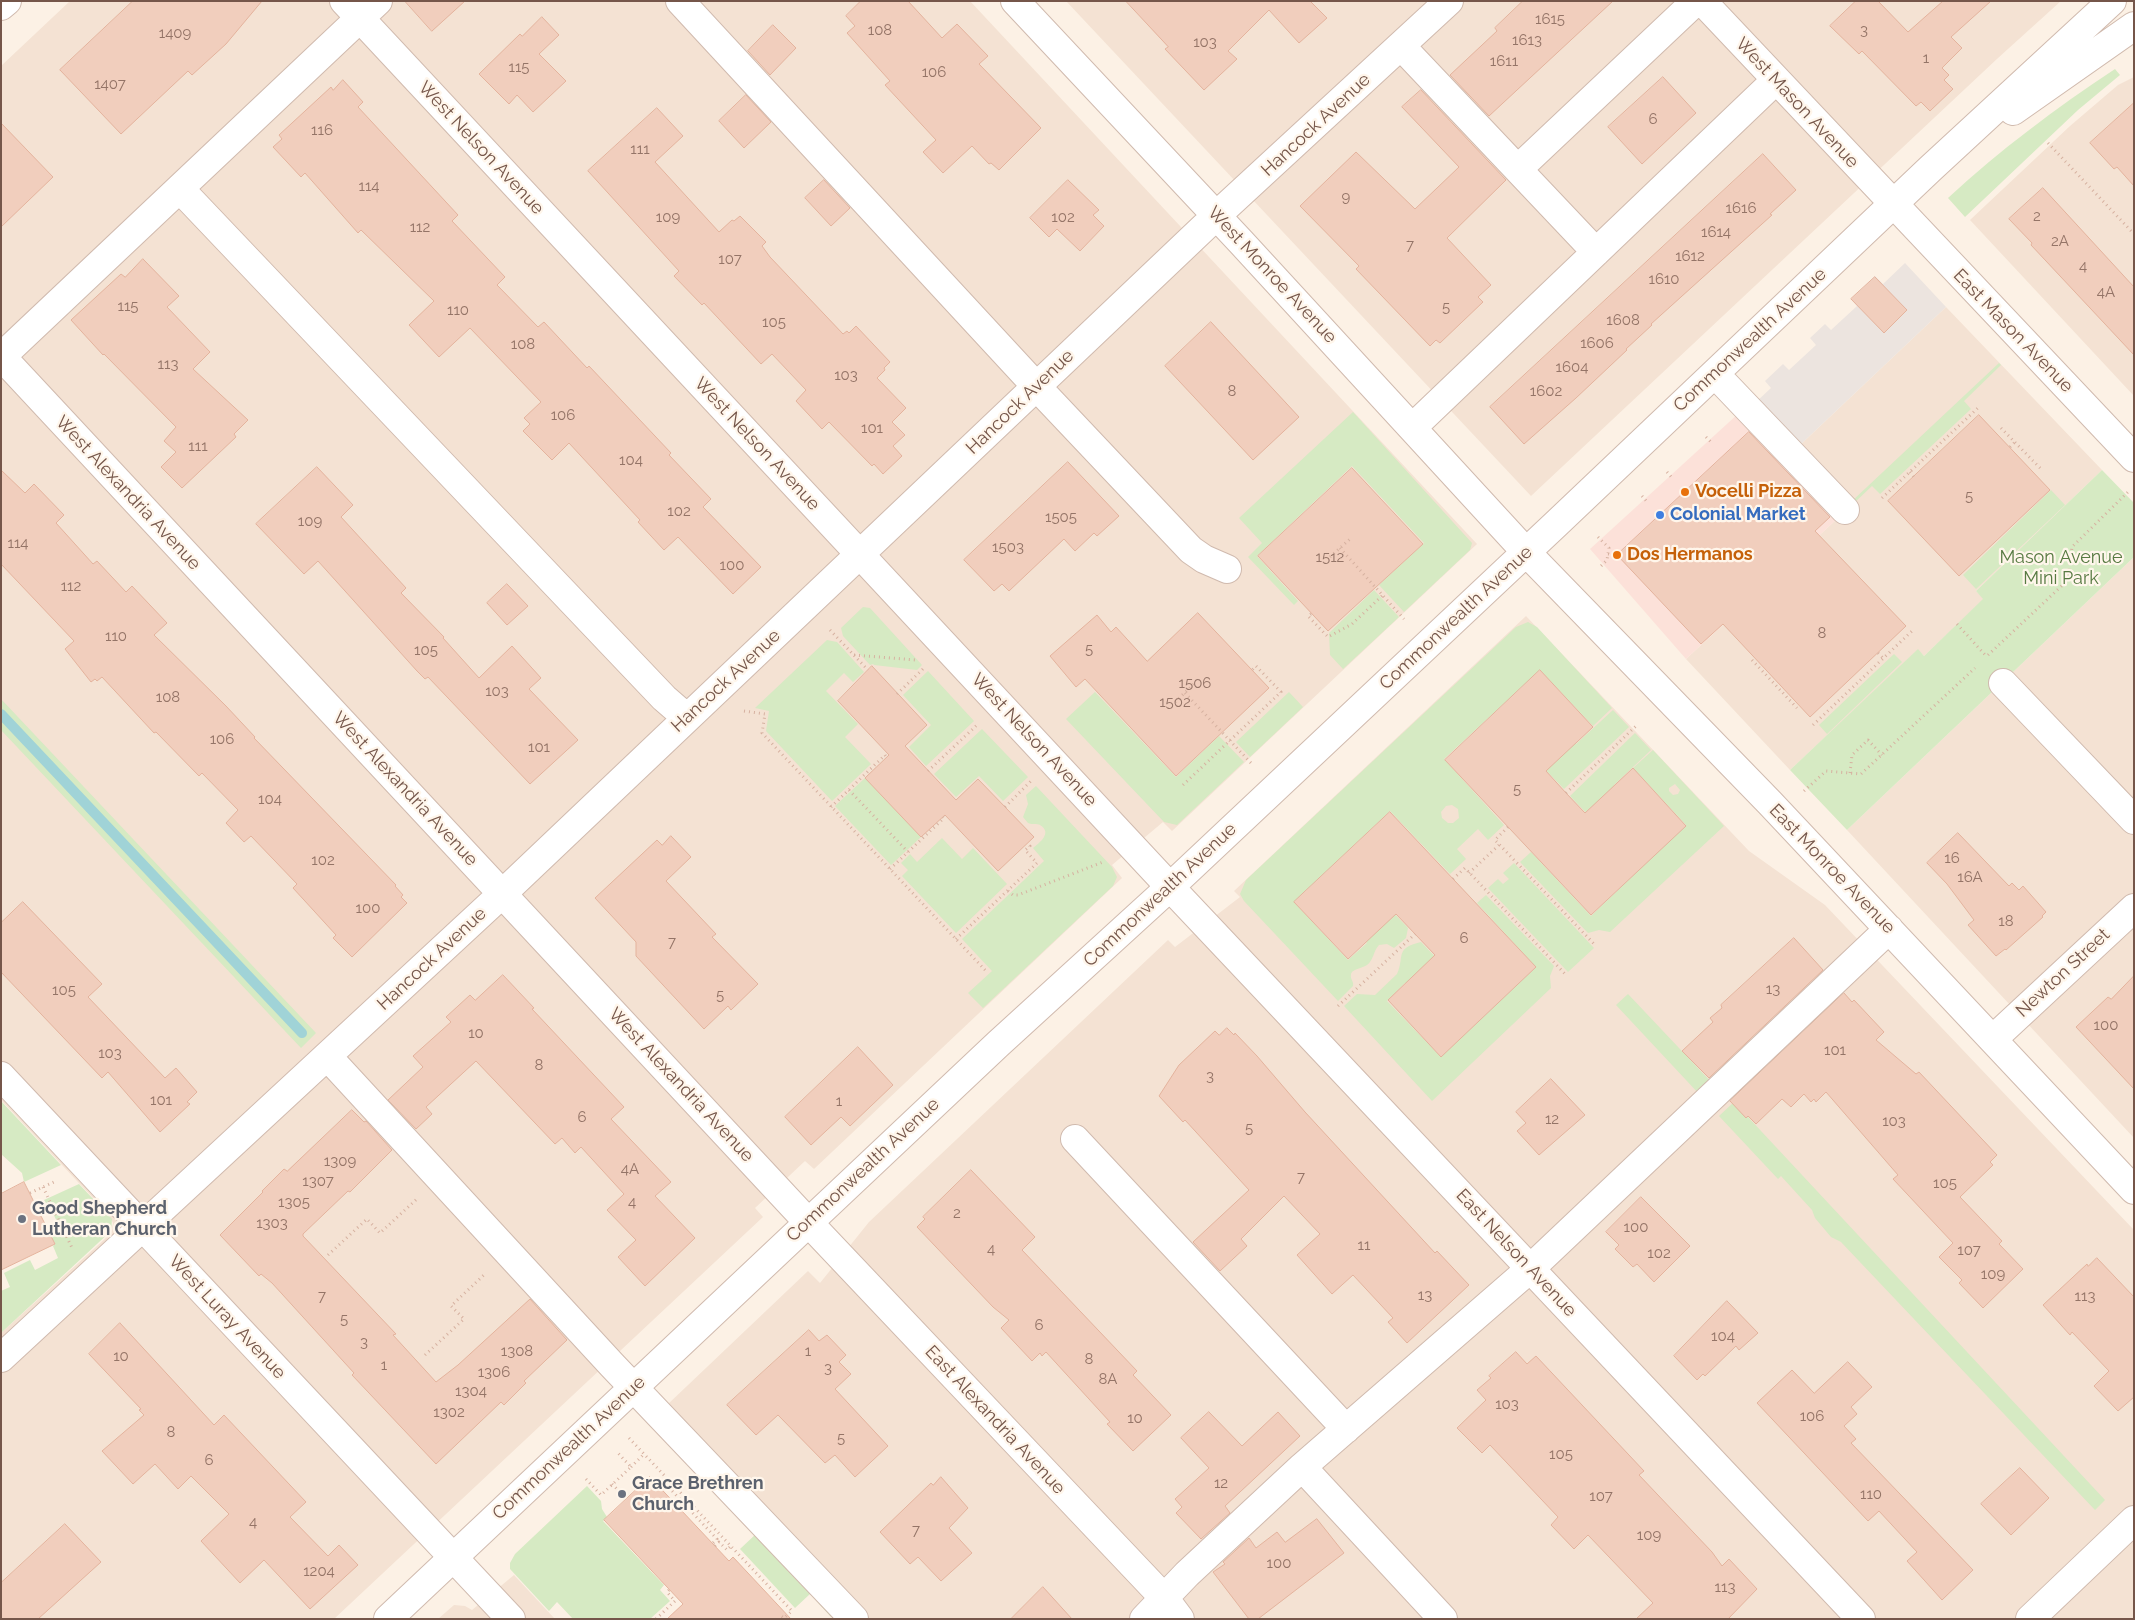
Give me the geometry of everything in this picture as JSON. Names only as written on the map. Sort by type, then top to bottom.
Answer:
[{"type":"street","points":[[1,6],[6,1]]},
{"type":"street","points":[[680,1],[1036,386],[1191,550],[1204,559],[1227,570]]},
{"type":"street","name":"West Monroe Avenue","points":[[1016,1],[1217,215],[1526,552]]},
{"type":"street","name":"Hancock Avenue","points":[[1,1358],[502,894],[1217,215],[1449,1]]},
{"type":"street","points":[[1518,169],[1696,1]]},
{"type":"street","name":"West Mason Avenue","points":[[1702,1],[1893,205]]},
{"type":"street","points":[[2103,3],[2132,30]]},
{"type":"street","name":"Commonwealth Avenue","points":[[388,1619],[808,1222],[998,1044],[1170,887],[1715,374],[2103,3]]},
{"type":"street","points":[[1,356],[180,189],[361,7]]},
{"type":"street","name":"West Nelson Avenue","points":[[361,7],[860,554],[1170,887]]},
{"type":"street","name":"Commonwealth Avenue","points":[[1930,169],[2132,30]]},
{"type":"street","points":[[1401,46],[1596,252]]},
{"type":"street","points":[[1412,427],[1776,80]]},
{"type":"street","points":[[180,189],[664,698],[687,718]]},
{"type":"street","name":"East Mason Avenue","points":[[1893,205],[2134,458]]},
{"type":"street","name":"West Alexandria Avenue","points":[[1,356],[808,1222]]},
{"type":"street","points":[[1715,374],[1845,510]]},
{"type":"street","name":"East Monroe Avenue","points":[[1526,552],[1889,928],[2134,1190]]},
{"type":"street","points":[[2003,684],[2134,820]]},
{"type":"street","name":"East Nelson Avenue","points":[[1170,887],[1861,1619]]},
{"type":"street","name":"Newton Street","points":[[1993,1038],[2134,908]]},
{"type":"street","points":[[1144,1619],[1172,1609],[1187,1574],[1302,1467],[1719,1101],[1889,928]]},
{"type":"street","points":[[327,1056],[633,1387],[854,1619]]},
{"type":"street","name":"West Luray Avenue","points":[[1,1076],[511,1619]]},
{"type":"street","points":[[1074,1139],[1346,1429]]},
{"type":"street","name":"East Alexandria Avenue","points":[[808,1222],[1172,1609]]},
{"type":"street","points":[[1302,1467],[1443,1619]]},
{"type":"street","points":[[2030,1619],[2131,1529]]},
{"type":"path","points":[[2048,143],[2134,234]]},
{"type":"path","points":[[1882,498],[1980,406]]},
{"type":"path","points":[[2001,428],[2042,470]]},
{"type":"path","points":[[1706,437],[1712,443]]},
{"type":"path","points":[[2010,447],[2015,442]]},
{"type":"path","points":[[1667,472],[1673,479]]},
{"type":"path","points":[[1910,472],[1914,477]]},
{"type":"path","points":[[1804,791],[1826,771],[1861,774],[1882,755],[2068,580],[2072,548],[2130,490]]},
{"type":"path","points":[[1642,496],[1648,502]]},
{"type":"path","points":[[1598,537],[1608,548],[1607,560],[1600,567]]},
{"type":"path","points":[[1330,557],[1350,539]]},
{"type":"path","points":[[1340,548],[1404,619]]},
{"type":"path","points":[[1608,554],[1617,555]]},
{"type":"path","points":[[1311,614],[1308,616],[1328,637],[1355,622],[1383,595]]},
{"type":"path","points":[[1957,624],[2007,678],[2003,684]]},
{"type":"path","points":[[830,630],[868,670]]},
{"type":"path","points":[[1813,725],[1912,631]]},
{"type":"path","points":[[1878,653],[1883,658]]},
{"type":"path","points":[[854,655],[917,660]]},
{"type":"path","points":[[1752,660],[1797,708]]},
{"type":"path","points":[[1183,785],[1281,692],[1256,666],[1252,670]]},
{"type":"path","points":[[898,694],[922,671]]},
{"type":"path","points":[[1175,702],[1195,684]]},
{"type":"path","points":[[1185,693],[1251,763]]},
{"type":"path","points":[[744,711],[765,714],[762,733],[986,971]]},
{"type":"path","points":[[1566,793],[1636,726]]},
{"type":"path","points":[[928,771],[975,727]]},
{"type":"path","points":[[1850,773],[1852,755],[1868,740],[1882,755]]},
{"type":"path","points":[[831,807],[886,756],[887,758]]},
{"type":"path","points":[[1005,807],[1030,783]]},
{"type":"path","points":[[849,790],[908,852]]},
{"type":"path","points":[[890,869],[944,818],[943,816]]},
{"type":"path","points":[[1508,827],[1495,840],[1596,946]]},
{"type":"path","points":[[956,939],[1037,863],[1026,850],[1030,846],[1028,843]]},
{"type":"path","points":[[1469,873],[1499,844]]},
{"type":"path","points":[[1008,890],[1013,895],[1018,895],[1111,859]]},
{"type":"path","points":[[1453,879],[1465,868],[1566,974]]},
{"type":"path","points":[[1338,1006],[1415,934]]},
{"type":"path","points":[[30,1194],[63,1178]]},
{"type":"path","points":[[43,1187],[74,1251]]},
{"type":"path","points":[[328,1255],[367,1219],[380,1233],[420,1196]]},
{"type":"path","points":[[425,1355],[464,1319],[451,1306],[487,1272]]},
{"type":"path","points":[[629,1438],[792,1611],[784,1618],[781,1616]]},
{"type":"path","points":[[616,1451],[631,1467]]},
{"type":"path","points":[[586,1480],[601,1495],[644,1454]]},
{"type":"path","points":[[655,1483],[660,1478],[717,1540],[714,1544],[719,1542],[727,1550],[731,1546]]},
{"type":"path","points":[[612,1484],[622,1494]]},
{"type":"path","points":[[689,1510],[693,1506]]},
{"type":"path","points":[[656,1619],[675,1601],[667,1592],[669,1590]]},
{"type":"shaded area","points":[[70,1],[970,1],[1477,544],[1172,831],[1163,822],[1112,865],[1122,878],[814,1169],[805,1161],[755,1208],[763,1217],[334,1619],[1,1619],[1,1333],[108,1236],[112,1230],[113,1223],[108,1214],[1,1100],[1,66]]},
{"type":"shaded area","points":[[1066,1],[2061,1],[1531,496]]},
{"type":"shaded area","points":[[2134,77],[2134,396],[1970,220],[2070,126],[2118,85]]},
{"type":"shaded area","points":[[1905,263],[1946,307],[1798,447],[1756,402],[1771,388],[1765,381],[1783,364],[1789,370],[1816,345],[1810,338],[1825,324],[1831,330],[1857,306],[1851,299],[1875,276],[1883,284]]},
{"type":"shaded area","points":[[1946,307],[2102,470],[1976,591],[1984,599],[1924,656],[1918,650],[1790,770],[1686,659],[1852,505],[1798,447]]},
{"type":"shaded area","points":[[1739,413],[1837,519],[1686,659],[1590,549]]},
{"type":"shaded area","points":[[2134,557],[2134,1138],[1847,830]]},
{"type":"shaded area","points":[[1526,616],[1749,851],[1825,905],[2134,1230],[2134,1619],[838,1619],[667,1405],[808,1271],[820,1283],[869,1222],[1168,940],[1175,947],[1240,897],[1234,891]]},
{"type":"shaded area","points":[[514,1575],[555,1619],[438,1619],[454,1605],[465,1606],[472,1610]]},
{"type":"green space","points":[[2115,69],[2120,75],[2078,110],[1965,217],[1948,198],[2029,130]]},
{"type":"green space","points":[[1999,363],[2001,365],[1964,401],[1971,409],[1880,494],[1872,486],[1853,504],[1851,502]]},
{"type":"green space","points":[[1353,412],[1472,543],[1470,550],[1404,612],[1379,585],[1424,543],[1352,466],[1257,556],[1298,601],[1294,605],[1248,557],[1262,543],[1239,518]]},
{"type":"green space","name":"Mason Avenue Mini Park","points":[[2102,470],[2134,503],[2134,557],[1847,830],[1790,770],[1918,649],[1924,656],[1983,599],[1976,591]]},
{"type":"green space","points":[[2051,490],[2065,505],[1976,589],[1963,575]]},
{"type":"green space","points":[[1374,590],[1399,617],[1343,669],[1330,655],[1329,633]]},
{"type":"green space","points":[[863,607],[870,608],[922,665],[917,670],[870,665],[843,636],[841,628]]},
{"type":"green space","points":[[1528,622],[1537,627],[1612,708],[1593,726],[1540,670],[1444,759],[1504,825],[1488,840],[1478,829],[1457,849],[1466,859],[1450,874],[1390,811],[1294,902],[1348,960],[1367,943],[1359,934],[1388,907],[1408,928],[1406,938],[1394,948],[1387,944],[1379,945],[1369,963],[1353,971],[1351,976],[1353,986],[1338,1001],[1244,901],[1240,894],[1246,880],[1516,627]],"holes":[[[1452,805],[1458,809],[1459,818],[1453,823],[1448,823],[1442,818],[1441,812],[1446,806]]]},
{"type":"green space","points":[[827,640],[837,642],[864,672],[853,682],[844,673],[826,691],[858,724],[845,737],[871,764],[832,801],[766,731],[769,711],[755,708]]},
{"type":"green space","points":[[1894,654],[1902,662],[1827,734],[1819,725]]},
{"type":"green space","points":[[928,671],[974,721],[926,766],[909,747],[931,725],[903,695]]},
{"type":"green space","points":[[1095,692],[1176,777],[1219,736],[1244,762],[1177,825],[1164,822],[1066,719]]},
{"type":"green space","points":[[1289,692],[1303,707],[1250,757],[1236,742]]},
{"type":"green space","points":[[1,699],[316,1033],[301,1048],[1,730]]},
{"type":"green space","points":[[1613,710],[1629,727],[1564,789],[1538,762],[1567,735],[1576,744]]},
{"type":"green space","points":[[982,729],[1028,777],[1003,801],[979,776],[956,797],[934,774]]},
{"type":"green space","points":[[1635,733],[1651,750],[1614,785],[1621,794],[1593,820],[1570,796]]},
{"type":"green space","points":[[1653,750],[1724,826],[1610,932],[1599,930],[1588,933],[1520,862],[1531,852],[1591,916],[1686,825],[1633,768]],"holes":[[[1675,784],[1680,790],[1678,794],[1673,795],[1669,788]]]},
{"type":"green space","points":[[865,778],[921,837],[891,865],[835,806]]},
{"type":"green space","points":[[1036,786],[1112,867],[1117,877],[1113,886],[983,1008],[968,993],[992,971],[962,939],[1044,861],[1033,848],[1044,838],[1044,828],[1037,824],[1028,823],[1023,817],[1028,804],[1026,795]]},
{"type":"green space","points":[[942,838],[962,859],[973,848],[1007,884],[956,933],[902,876],[908,870],[901,863],[910,854],[917,862]]},
{"type":"green space","points":[[1514,863],[1594,948],[1568,972],[1488,888],[1498,879],[1503,884],[1509,879],[1503,873]]},
{"type":"green space","points":[[1486,895],[1554,966],[1550,976],[1551,988],[1432,1101],[1344,1006],[1357,994],[1375,995],[1397,974],[1404,950],[1413,944],[1421,942],[1443,965],[1414,992],[1405,983],[1387,1001],[1441,1057],[1536,967],[1477,903]]},
{"type":"green space","points":[[1628,994],[1713,1084],[1700,1095],[1616,1005]]},
{"type":"green space","points":[[1,1101],[61,1165],[24,1182],[22,1173],[1,1154]]},
{"type":"green space","points":[[1734,1102],[2105,1500],[2095,1510],[1841,1242],[1831,1237],[1815,1218],[1812,1210],[1781,1176],[1778,1179],[1719,1116]]},
{"type":"green space","points":[[79,1184],[112,1219],[111,1231],[1,1333],[1,1291],[10,1287],[4,1273],[30,1260],[35,1270],[58,1258],[51,1236],[61,1230],[48,1203],[45,1204],[44,1200]]},
{"type":"green space","points":[[587,1486],[601,1501],[602,1509],[607,1517],[603,1521],[664,1585],[660,1590],[670,1601],[650,1619],[573,1619],[557,1602],[549,1611],[510,1569],[510,1563],[515,1554]]},
{"type":"green space","points":[[757,1533],[834,1614],[831,1617],[810,1594],[795,1608],[740,1549]]},
{"type":"building","points":[[133,1],[262,1],[226,44],[192,75],[188,71],[121,134],[60,70]]},
{"type":"building","points":[[405,1],[465,1],[432,31]]},
{"type":"building","points":[[861,1],[908,1],[942,38],[957,24],[988,56],[979,64],[1041,128],[999,170],[991,163],[989,164],[972,146],[943,173],[923,152],[936,140],[885,85],[890,81],[847,33],[855,26],[846,16]]},
{"type":"building","points":[[1126,1],[1310,1],[1327,18],[1299,43],[1269,10],[1228,51],[1237,59],[1204,90],[1165,49],[1168,47]]},
{"type":"building","points":[[1523,1],[1613,1],[1489,116],[1450,75],[1497,31],[1495,28]]},
{"type":"building","points":[[1856,1],[1878,1],[1908,32],[1943,1],[1991,1],[1951,37],[1962,48],[1942,68],[1949,75],[1944,80],[1953,89],[1930,111],[1921,102],[1916,106],[1862,51],[1859,54],[1830,26]]},
{"type":"building","points":[[542,17],[559,35],[539,54],[566,81],[533,112],[517,95],[509,104],[479,74],[520,34],[522,36]]},
{"type":"building","points":[[773,25],[796,48],[770,75],[748,51]]},
{"type":"building","points":[[1663,77],[1696,113],[1642,164],[1608,127]]},
{"type":"building","points":[[343,80],[363,102],[358,107],[458,215],[452,221],[505,277],[497,285],[538,327],[544,322],[587,368],[589,366],[671,453],[669,455],[711,499],[703,507],[761,567],[733,594],[678,537],[664,550],[638,522],[640,520],[569,443],[552,460],[523,431],[530,424],[524,418],[541,402],[470,328],[439,357],[409,325],[434,301],[361,230],[358,233],[305,173],[301,177],[273,147],[282,139],[279,135],[331,87],[333,90]]},
{"type":"building","points":[[1421,90],[1506,180],[1447,238],[1491,285],[1478,297],[1483,302],[1440,343],[1436,340],[1430,346],[1356,269],[1359,266],[1300,206],[1356,152],[1415,209],[1459,167],[1402,107]]},
{"type":"building","points":[[746,95],[771,122],[744,148],[719,121]]},
{"type":"building","points":[[2134,103],[2134,186],[2117,167],[2114,169],[2090,143]]},
{"type":"building","points":[[657,108],[683,136],[655,162],[719,232],[732,220],[734,221],[740,216],[766,242],[762,246],[770,257],[843,334],[847,331],[849,333],[856,326],[890,362],[877,378],[906,408],[892,422],[905,435],[893,446],[902,456],[883,474],[874,464],[872,466],[829,422],[822,429],[796,401],[806,390],[772,354],[761,364],[704,303],[702,305],[674,276],[679,271],[588,171]]},
{"type":"building","points":[[1,123],[53,177],[1,227]]},
{"type":"building","points":[[1763,154],[1796,190],[1770,214],[1772,215],[1651,324],[1627,350],[1524,444],[1490,407]]},
{"type":"building","points":[[824,180],[850,208],[831,226],[805,198]]},
{"type":"building","points":[[1068,180],[1099,210],[1093,215],[1104,226],[1080,251],[1057,229],[1049,237],[1030,218]]},
{"type":"building","points":[[2043,188],[2134,287],[2134,355],[2009,219]]},
{"type":"building","points":[[143,259],[179,296],[167,307],[210,352],[193,369],[248,420],[234,434],[236,437],[182,488],[161,467],[176,452],[164,441],[176,427],[103,355],[71,320],[121,274],[125,277]]},
{"type":"building","points":[[1875,277],[1907,310],[1884,333],[1851,299]]},
{"type":"building","points":[[1211,322],[1299,417],[1253,460],[1165,366]]},
{"type":"building","points":[[1979,415],[2050,490],[1959,576],[1888,501]]},
{"type":"building","points":[[1749,432],[1830,517],[1815,531],[1906,626],[1810,717],[1723,624],[1701,644],[1617,555]]},
{"type":"building","points":[[1068,462],[1119,516],[1097,536],[1094,533],[1075,551],[1064,539],[1009,591],[1002,584],[994,591],[964,560]]},
{"type":"building","points":[[317,467],[353,505],[341,517],[406,588],[401,593],[444,637],[479,678],[512,646],[541,678],[529,689],[578,740],[530,784],[428,677],[425,679],[417,671],[318,561],[304,574],[256,524]]},
{"type":"building","points":[[1352,468],[1423,544],[1328,631],[1258,556]]},
{"type":"building","points":[[1,470],[25,493],[34,484],[64,515],[56,523],[93,564],[97,561],[126,592],[132,586],[167,623],[154,635],[226,706],[254,738],[396,885],[403,895],[401,897],[407,903],[352,957],[333,938],[336,935],[293,888],[297,884],[251,836],[244,842],[226,823],[238,810],[202,773],[199,776],[156,732],[154,733],[102,677],[97,681],[95,679],[91,682],[65,649],[74,641],[1,564]]},
{"type":"building","points":[[507,584],[528,606],[507,625],[487,603]]},
{"type":"building","points":[[1198,613],[1269,688],[1176,776],[1085,679],[1076,687],[1050,656],[1097,615],[1111,632],[1116,627],[1147,661]]},
{"type":"building","points":[[872,666],[927,725],[905,746],[956,800],[978,779],[1034,837],[998,871],[945,815],[921,837],[865,778],[889,755],[838,701]]},
{"type":"building","points":[[1540,670],[1593,727],[1546,771],[1566,793],[1585,813],[1633,768],[1686,826],[1591,915],[1445,760]]},
{"type":"building","points":[[1390,812],[1536,967],[1441,1057],[1388,1000],[1435,955],[1396,914],[1348,959],[1294,902]]},
{"type":"building","points":[[1958,833],[2009,886],[2012,883],[2019,890],[2023,886],[2046,912],[2043,917],[2006,950],[1996,956],[1968,925],[1974,920],[1947,884],[1927,863]]},
{"type":"building","points":[[671,836],[691,857],[666,881],[716,934],[712,937],[758,984],[731,1010],[728,1006],[704,1029],[636,956],[636,942],[595,898],[657,840],[662,845]]},
{"type":"building","points":[[23,902],[102,984],[88,997],[165,1078],[176,1068],[197,1092],[187,1102],[190,1104],[160,1132],[108,1072],[102,1078],[1,972],[1,923]]},
{"type":"building","points":[[1794,938],[1823,970],[1709,1078],[1682,1051],[1713,1022],[1710,1018],[1722,1008],[1721,1005]]},
{"type":"building","points":[[503,975],[534,1008],[532,1009],[624,1107],[611,1119],[671,1182],[655,1196],[695,1238],[645,1286],[618,1257],[636,1240],[607,1210],[624,1194],[581,1147],[575,1153],[562,1138],[555,1144],[476,1061],[426,1107],[432,1114],[416,1129],[388,1100],[423,1067],[413,1056],[451,1022],[446,1017],[470,995],[475,1000]]},
{"type":"building","points":[[2134,976],[2134,1089],[2076,1027],[2108,997],[2111,999]]},
{"type":"building","points":[[1844,993],[1852,1002],[1854,1000],[1884,1032],[1876,1040],[1916,1074],[1919,1072],[1997,1155],[1990,1162],[1993,1165],[1960,1197],[2002,1241],[1999,1244],[2023,1269],[1983,1308],[1959,1283],[1962,1280],[1939,1257],[1953,1243],[1893,1179],[1898,1175],[1826,1092],[1816,1102],[1814,1099],[1811,1102],[1804,1094],[1791,1107],[1782,1099],[1756,1124],[1748,1116],[1746,1118],[1730,1101]]},
{"type":"building","points":[[1227,1028],[1234,1035],[1235,1033],[1257,1056],[1305,1112],[1435,1253],[1437,1251],[1469,1285],[1407,1343],[1388,1322],[1393,1318],[1353,1275],[1332,1294],[1297,1255],[1320,1234],[1284,1196],[1241,1239],[1247,1246],[1220,1271],[1193,1242],[1249,1190],[1185,1120],[1183,1122],[1159,1096],[1179,1065],[1215,1031],[1219,1035]]},
{"type":"building","points":[[858,1047],[893,1085],[850,1126],[841,1117],[811,1145],[785,1117]]},
{"type":"building","points":[[1551,1079],[1585,1115],[1539,1155],[1517,1131],[1526,1123],[1516,1112]]},
{"type":"building","points":[[352,1110],[364,1122],[366,1121],[392,1150],[303,1236],[396,1334],[393,1335],[436,1382],[458,1365],[530,1299],[567,1340],[524,1381],[526,1383],[504,1405],[501,1402],[436,1464],[352,1375],[354,1373],[272,1283],[261,1274],[259,1276],[220,1235],[284,1169],[287,1171]]},
{"type":"building","points":[[971,1170],[1035,1237],[1022,1250],[1137,1371],[1133,1375],[1171,1415],[1133,1451],[1107,1424],[1110,1422],[1046,1352],[1042,1356],[1040,1353],[1032,1361],[1001,1328],[1009,1320],[993,1307],[917,1227],[925,1219],[923,1217]]},
{"type":"building","name":"Good Shepherd Lutheran Church","points":[[24,1182],[55,1244],[1,1270],[1,1194]]},
{"type":"building","points":[[1641,1197],[1690,1246],[1654,1282],[1637,1264],[1633,1267],[1615,1249],[1619,1245],[1606,1232]]},
{"type":"building","points":[[2097,1258],[2134,1297],[2134,1397],[2118,1411],[2094,1386],[2109,1371],[2072,1332],[2070,1335],[2043,1305],[2087,1264],[2088,1266]]},
{"type":"building","points":[[1727,1301],[1758,1333],[1739,1350],[1736,1346],[1705,1376],[1703,1374],[1697,1380],[1674,1356]]},
{"type":"building","points":[[120,1323],[214,1425],[224,1415],[306,1502],[290,1517],[328,1556],[339,1545],[358,1565],[310,1609],[264,1560],[240,1583],[201,1541],[229,1514],[191,1476],[178,1489],[155,1464],[133,1484],[102,1451],[144,1415],[139,1410],[141,1409],[89,1354]]},
{"type":"building","points":[[809,1330],[819,1341],[827,1335],[846,1355],[839,1362],[851,1374],[835,1389],[888,1446],[855,1477],[835,1455],[825,1463],[778,1415],[756,1435],[727,1405]]},
{"type":"building","points":[[1516,1352],[1527,1364],[1536,1356],[1644,1471],[1639,1475],[1712,1552],[1722,1566],[1729,1559],[1757,1589],[1728,1619],[1636,1619],[1653,1603],[1588,1535],[1574,1549],[1551,1525],[1558,1517],[1490,1445],[1482,1453],[1457,1428],[1486,1400],[1477,1390],[1491,1378],[1489,1376]]},
{"type":"building","points":[[1848,1362],[1872,1387],[1851,1407],[1857,1414],[1844,1426],[1856,1439],[1851,1443],[1973,1570],[1942,1600],[1907,1561],[1917,1552],[1879,1511],[1868,1521],[1757,1403],[1792,1370],[1814,1393]]},
{"type":"building","points":[[1209,1412],[1242,1446],[1278,1412],[1300,1436],[1225,1506],[1230,1513],[1201,1539],[1176,1513],[1182,1507],[1175,1499],[1209,1468],[1181,1438]]},
{"type":"building","points":[[2020,1468],[2049,1498],[2011,1535],[1981,1504]]},
{"type":"building","points":[[650,1477],[729,1561],[733,1557],[791,1619],[667,1619],[683,1604],[604,1520]]},
{"type":"building","points":[[941,1477],[968,1508],[949,1528],[972,1553],[941,1581],[918,1557],[910,1564],[880,1532],[931,1483],[933,1485]]},
{"type":"building","points":[[1317,1519],[1344,1553],[1258,1619],[1249,1619],[1213,1572],[1225,1564],[1223,1562],[1249,1538],[1256,1548],[1277,1532],[1285,1542]]},
{"type":"building","points":[[65,1524],[101,1562],[38,1619],[1,1619],[1,1583]]},
{"type":"building","points":[[1043,1587],[1072,1619],[1011,1619]]},
{"type":"waterway","points":[[1,714],[302,1033]]},
{"type":"place","name":"Vocelli Pizza","points":[[1685,492]]},
{"type":"place","name":"Colonial Market","points":[[1660,515]]},
{"type":"place","name":"Dos Hermanos","points":[[1617,555]]},
{"type":"place","name":"Good Shepherd Lutheran Church","points":[[22,1219]]},
{"type":"place","name":"Grace Brethren Church","points":[[622,1494]]}]
